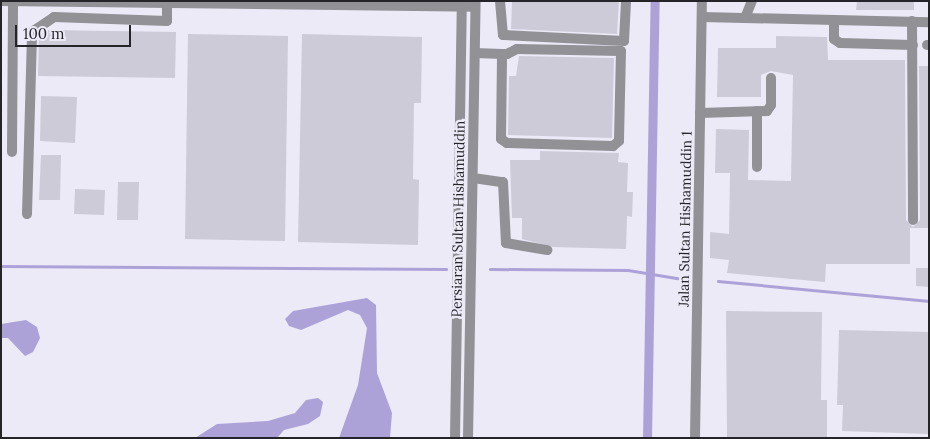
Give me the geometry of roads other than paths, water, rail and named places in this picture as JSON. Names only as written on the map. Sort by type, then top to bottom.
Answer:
[{"type":"street","points":[[1,1],[476,4]]},
{"type":"street","points":[[500,1],[503,35],[624,41],[626,1]]},
{"type":"street","name":"Jalan Sultan Hishamuddin 1","points":[[695,438],[702,1]]},
{"type":"street","points":[[744,1],[750,1],[745,18]]},
{"type":"street","points":[[12,152],[13,2]]},
{"type":"street","points":[[27,214],[32,32],[54,17],[166,21],[167,3]]},
{"type":"street","name":"Persiaran Sultan Hishamuddin","points":[[455,438],[462,4]]},
{"type":"street","name":"Persiaran Sultan Hishamuddin","points":[[468,438],[476,4]]},
{"type":"street","points":[[702,17],[929,22]]},
{"type":"street","points":[[834,20],[834,39],[840,43],[913,45]]},
{"type":"street","points":[[912,21],[913,220]]},
{"type":"street","points":[[475,53],[502,54],[516,49],[621,51],[619,141],[613,146],[507,143],[500,139],[502,54]]},
{"type":"street","points":[[700,113],[767,111],[771,105],[771,78]]},
{"type":"street","points":[[757,111],[757,167]]},
{"type":"street","points":[[473,178],[503,182],[506,243],[547,250]]},
{"type":"street","points":[[456,403],[469,403]]},
{"type":"waterway","points":[[647,438],[655,1]]},
{"type":"waterway","points":[[1,266],[446,269]]},
{"type":"waterway","points":[[490,269],[628,270],[677,278]]},
{"type":"waterway","points":[[718,281],[929,301]]}]
